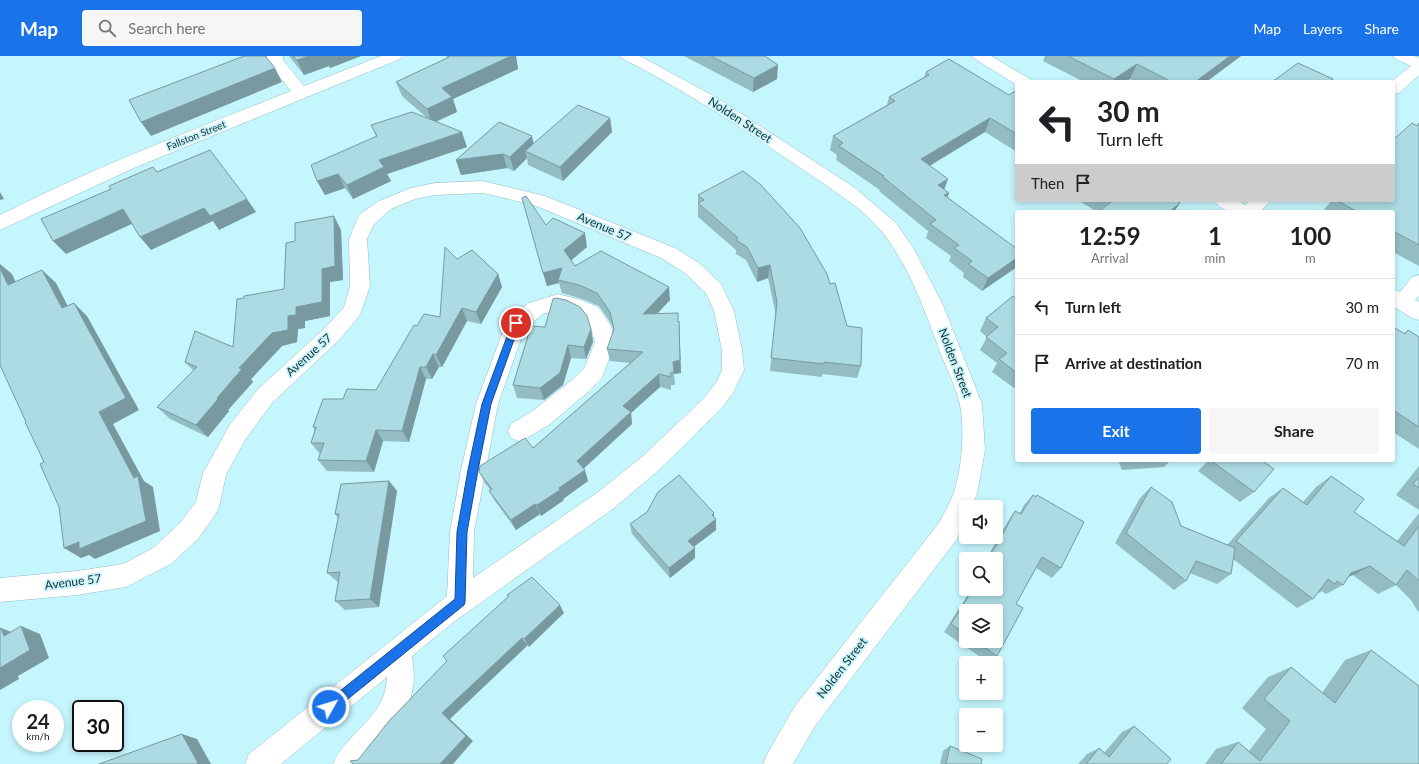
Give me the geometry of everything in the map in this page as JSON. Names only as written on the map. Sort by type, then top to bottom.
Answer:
[{"type":"street","points":[[275,56],[275,61],[300,92]]},
{"type":"street","name":"Fallston Street","points":[[0,223],[69,188],[300,92],[395,56]]},
{"type":"street","name":"Nolden Street","points":[[628,56],[657,69],[691,88],[849,192],[889,228],[907,254],[933,305],[971,404],[974,450],[965,494],[948,531],[804,716],[777,764]]},
{"type":"street","points":[[980,56],[1021,80]]},
{"type":"street","points":[[1395,87],[1419,65],[1402,56]]},
{"type":"street","name":"Avenue 57","points":[[0,589],[77,584],[126,575],[162,556],[190,531],[207,507],[215,473],[237,433],[265,396],[333,333],[353,310],[360,286],[358,239],[366,220],[385,205],[411,194],[436,189],[483,187],[539,200],[668,253],[692,268],[714,289],[724,311],[732,350],[732,370],[725,387],[713,403],[645,467],[606,500],[460,602],[259,764]]},
{"type":"street","points":[[1226,202],[1240,210]]},
{"type":"street","points":[[1250,210],[1260,202]]},
{"type":"street","points":[[1419,282],[1397,300],[1419,312]]},
{"type":"street","points":[[460,602],[462,532],[473,470],[487,404],[516,323],[536,308],[558,302],[574,305],[591,313],[601,326],[605,342],[594,372],[580,386],[542,417],[519,431]]},
{"type":"street","points":[[347,764],[383,723],[396,702],[401,686],[399,650]]},
{"type":"building","points":[[244,56],[265,56],[275,68],[141,122],[129,100]]},
{"type":"building","points":[[293,56],[309,56],[297,60]]},
{"type":"building","points":[[448,56],[511,56],[442,88],[452,97],[427,109],[396,82],[449,57]]},
{"type":"building","points":[[711,56],[765,56],[778,65],[754,78]]},
{"type":"building","points":[[1068,56],[1230,56],[1198,80],[1168,80],[1137,64],[1114,79]]},
{"type":"building","points":[[949,59],[1009,95],[1015,91],[1015,133],[990,118],[921,159],[948,179],[938,185],[949,193],[944,195],[1015,248],[1015,259],[988,278],[968,264],[972,261],[954,248],[959,245],[930,224],[936,220],[883,177],[884,176],[839,146],[843,143],[833,136],[895,101],[889,97],[929,75],[926,72]]},
{"type":"building","points":[[1298,63],[1333,79],[1332,80],[1275,80]]},
{"type":"building","points":[[578,105],[610,118],[560,167],[525,151]]},
{"type":"building","points":[[412,112],[462,132],[379,160],[384,167],[347,185],[338,174],[317,181],[311,165],[377,136],[371,125]]},
{"type":"building","points":[[499,122],[532,136],[510,157],[503,154],[456,160]]},
{"type":"building","points":[[1412,123],[1417,126],[1419,123],[1419,245],[1395,232],[1395,210],[1354,210],[1340,202],[1395,202],[1395,138]]},
{"type":"building","points":[[210,150],[247,199],[210,216],[204,208],[140,237],[123,209],[53,241],[41,219],[111,189],[109,186],[153,167],[157,172]]},
{"type":"building","points":[[743,171],[761,185],[800,228],[827,274],[830,284],[835,283],[847,326],[862,328],[861,366],[824,362],[824,364],[771,358],[777,302],[770,265],[758,268],[747,247],[736,240],[738,238],[698,203],[704,200],[698,195]]},
{"type":"building","points":[[526,196],[546,225],[553,218],[585,233],[564,250],[575,266],[601,251],[669,287],[643,314],[678,313],[680,360],[673,362],[674,372],[670,373],[671,377],[659,374],[623,406],[631,412],[577,461],[585,470],[559,488],[560,490],[511,520],[489,491],[492,489],[479,472],[480,466],[525,438],[533,448],[643,352],[607,349],[614,329],[610,312],[597,293],[579,285],[558,280],[562,268],[543,273],[522,198]]},
{"type":"building","points":[[1111,202],[1180,203],[1171,210],[1101,210]]},
{"type":"building","points":[[334,216],[335,266],[322,269],[322,302],[296,307],[296,315],[288,316],[288,330],[272,333],[239,368],[242,369],[196,425],[157,407],[197,367],[185,362],[195,331],[233,347],[237,299],[244,298],[244,296],[284,289],[286,243],[295,241],[295,223]]},
{"type":"building","points":[[445,247],[457,259],[472,250],[498,274],[476,312],[462,308],[436,355],[433,354],[426,367],[420,367],[402,431],[376,430],[366,461],[318,460],[324,443],[311,443],[316,427],[313,427],[323,399],[343,399],[347,389],[376,390],[414,325],[417,326],[424,314],[440,317]]},
{"type":"building","points":[[0,268],[8,285],[42,270],[62,308],[74,303],[126,398],[99,412],[134,478],[138,476],[146,521],[79,549],[79,542],[64,548],[59,507],[40,464],[44,462],[0,365]]},
{"type":"building","points":[[1013,296],[1015,298],[1015,371],[999,359],[1007,353],[986,337],[998,327],[986,318]]},
{"type":"building","points":[[553,299],[566,300],[580,307],[587,316],[591,329],[584,347],[568,345],[560,373],[540,388],[513,385],[531,326],[545,327]]},
{"type":"building","points":[[1395,328],[1405,334],[1408,330],[1419,337],[1419,427],[1395,411]]},
{"type":"building","points":[[1213,462],[1264,462],[1274,469],[1254,492]]},
{"type":"building","points":[[679,475],[714,513],[712,515],[716,519],[688,541],[695,548],[669,568],[630,524],[647,512],[658,492]]},
{"type":"building","points":[[1331,476],[1364,499],[1354,512],[1404,546],[1419,526],[1419,581],[1407,570],[1396,585],[1370,566],[1351,573],[1343,585],[1337,581],[1335,584],[1328,579],[1313,599],[1236,541],[1283,488],[1307,505]]},
{"type":"building","points":[[1419,477],[1419,488],[1413,484]]},
{"type":"building","points":[[389,481],[370,599],[335,601],[340,572],[327,573],[339,514],[335,514],[341,484]]},
{"type":"building","points":[[1151,487],[1172,502],[1181,526],[1235,548],[1231,574],[1196,561],[1186,581],[1126,533]]},
{"type":"building","points":[[1033,495],[1036,497],[1037,495],[1084,522],[1061,568],[1042,557],[1016,604],[1023,608],[1003,645],[1003,604],[964,604],[969,596],[1003,596],[1003,552],[992,552],[997,544],[1003,544],[1003,534],[1015,511],[1021,514]]},
{"type":"building","points":[[532,577],[560,605],[524,639],[522,638],[442,713],[466,736],[440,764],[353,764],[350,761],[358,760],[389,721],[447,661],[443,656],[509,596],[507,595]]},
{"type":"building","points":[[959,611],[959,629],[951,624]]},
{"type":"building","points":[[21,626],[30,650],[0,668],[0,628],[4,636]]},
{"type":"building","points":[[986,648],[1001,648],[997,656]]},
{"type":"building","points":[[1371,650],[1419,686],[1419,764],[1221,764],[1238,742],[1260,761],[1290,721],[1264,699],[1291,667],[1335,703]]},
{"type":"building","points":[[1134,726],[1171,759],[1167,764],[1086,764],[1099,748],[1109,757]]},
{"type":"building","points":[[182,734],[198,763],[197,764],[99,764]]},
{"type":"building","points":[[950,746],[959,750],[959,752],[965,752],[982,759],[981,764],[946,764]]},
{"type":"route","points":[[329,707],[460,602],[462,532],[473,470],[487,404],[502,358],[516,323]]}]
